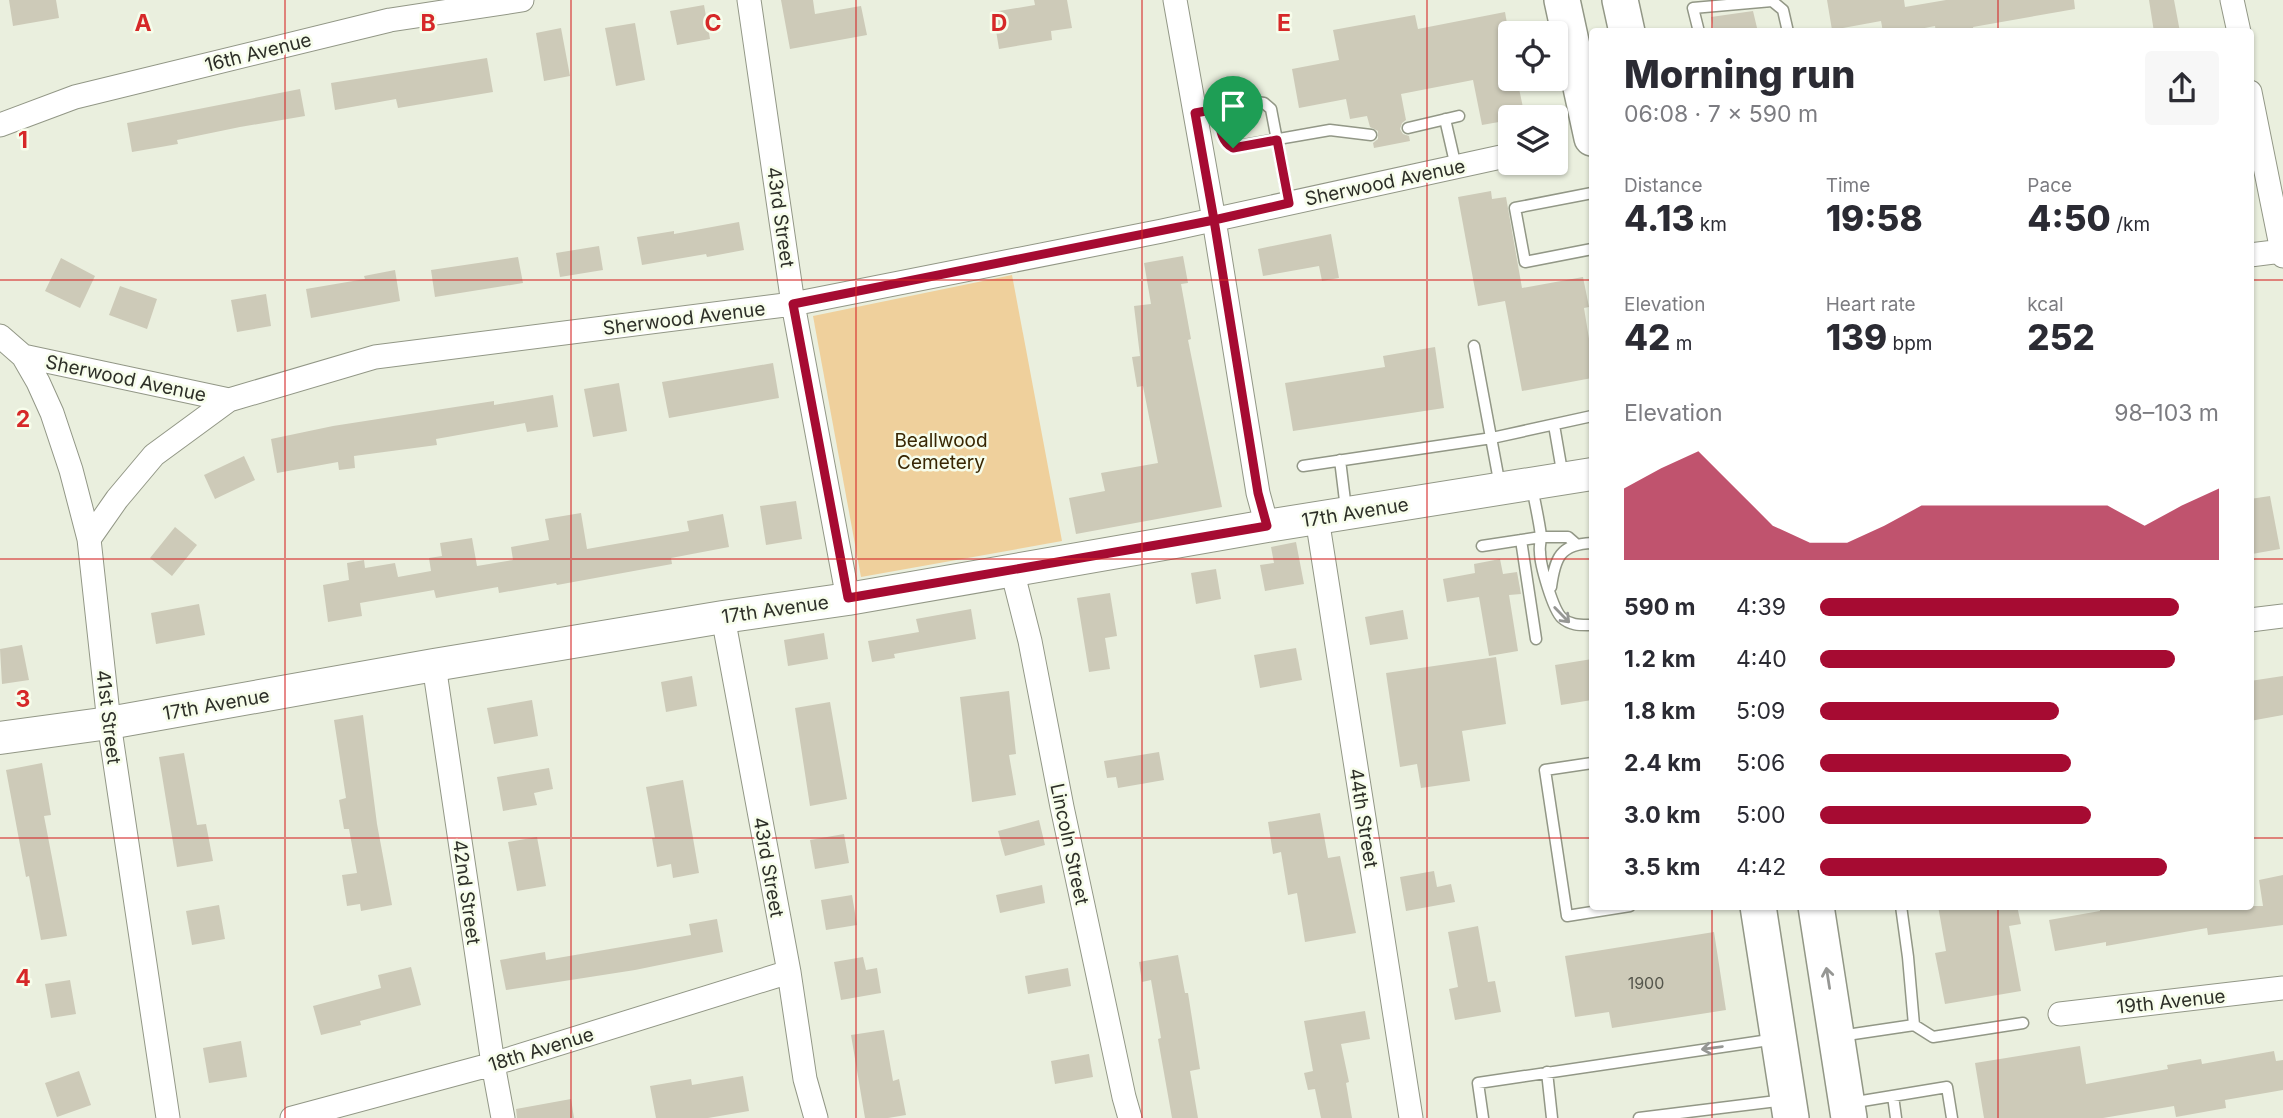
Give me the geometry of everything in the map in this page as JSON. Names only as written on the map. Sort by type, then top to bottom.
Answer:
[{"type":"main road","points":[[1562,0],[1589,124]]},
{"type":"main road","points":[[1620,0],[1626,28]]},
{"type":"main road","points":[[1759,910],[1790,1109]]},
{"type":"main road","points":[[1817,910],[1848,1111]]},
{"type":"street","name":"16th Avenue","points":[[0,125],[75,97],[377,23],[522,0]]},
{"type":"street","name":"43rd Street","points":[[749,0],[793,304],[848,598]]},
{"type":"street","points":[[1175,0],[1206,111],[1214,220],[1258,493],[1267,526]]},
{"type":"street","points":[[2232,0],[2237,28]]},
{"type":"street","points":[[2254,112],[2283,253],[2254,255]]},
{"type":"street","name":"Sherwood Avenue","points":[[89,539],[117,499],[154,456],[229,400],[375,357],[793,304],[1214,220],[1498,158]]},
{"type":"street","name":"41st Street","points":[[0,335],[23,356],[52,413],[71,470],[89,539],[109,723],[168,1118]]},
{"type":"street","name":"Sherwood Avenue","points":[[23,356],[229,400]]},
{"type":"street","name":"17th Avenue","points":[[0,738],[109,723],[434,665],[1578,476]]},
{"type":"street","name":"44th Street","points":[[1332,516],[1411,1118]]},
{"type":"street","name":"Lincoln Street","points":[[1012,570],[1030,641],[1062,807],[1130,1118]]},
{"type":"street","points":[[2254,620],[2283,616]]},
{"type":"street","name":"43rd Street","points":[[723,617],[789,972],[805,1079],[816,1118]]},
{"type":"street","name":"42nd Street","points":[[434,665],[503,1118]]},
{"type":"street","name":"18th Avenue","points":[[292,1118],[493,1064],[789,972]]},
{"type":"street","name":"19th Avenue","points":[[2060,1014],[2283,988]]},
{"type":"lane","points":[[1698,28],[1693,8],[1772,1],[1783,10],[1787,28]]},
{"type":"lane","points":[[1289,203],[1277,140],[1271,109],[1264,103],[1256,102],[1206,111],[1226,144],[1233,148],[1277,140],[1330,130],[1371,135]]},
{"type":"lane","points":[[1408,128],[1459,116]]},
{"type":"lane","points":[[1446,120],[1456,167]]},
{"type":"lane","points":[[1589,194],[1515,208],[1525,262],[1589,252]]},
{"type":"lane","points":[[1474,346],[1500,488]]},
{"type":"lane","points":[[1303,466],[1492,438],[1589,417]]},
{"type":"lane","points":[[1554,425],[1578,476]]},
{"type":"lane","points":[[1332,516],[1339,460]]},
{"type":"lane","points":[[1531,484],[1541,537],[1539,551],[1554,608],[1572,624],[1589,625]]},
{"type":"lane","points":[[1482,546],[1541,537],[1568,537],[1576,544]]},
{"type":"lane","points":[[1521,540],[1536,639]]},
{"type":"lane","points":[[1550,590],[1556,560],[1563,551],[1576,544],[1589,543]]},
{"type":"lane","points":[[1589,763],[1545,770],[1567,916],[1605,910]]},
{"type":"lane","points":[[1902,910],[1914,1025]]},
{"type":"lane","points":[[1838,1036],[1914,1025],[1933,1037],[2023,1023]]},
{"type":"lane","points":[[1483,1118],[1478,1083],[1779,1038]]},
{"type":"lane","points":[[1547,1072],[1552,1118]]},
{"type":"lane","points":[[1848,1111],[1893,1096],[1947,1087],[1952,1118]]},
{"type":"lane","points":[[1893,1096],[1896,1118]]},
{"type":"lane","points":[[1639,1118],[1790,1109]]},
{"type":"green space","name":"Beallwood Cemetery","points":[[1012,275],[1062,541],[861,577],[813,316]]},
{"type":"building","points":[[9,0],[56,0],[59,18],[13,26]]},
{"type":"building","points":[[781,0],[813,0],[815,14],[861,6],[867,35],[790,49]]},
{"type":"building","points":[[1034,0],[1067,0],[1072,28],[1051,31],[1052,40],[999,49],[993,12],[1035,5]]},
{"type":"building","points":[[1827,0],[1904,0],[1905,7],[1946,0],[2074,0],[2075,9],[1973,28],[1882,28],[1881,21],[1832,28]]},
{"type":"building","points":[[2149,0],[2174,0],[2179,28],[2153,28]]},
{"type":"building","points":[[704,5],[710,39],[677,45],[670,11]]},
{"type":"building","points":[[1753,11],[1757,28],[1713,28],[1711,17]]},
{"type":"building","points":[[1505,12],[1507,21],[1498,21],[1498,91],[1520,91],[1522,105],[1498,105],[1498,122],[1482,125],[1473,80],[1401,94],[1406,120],[1400,129],[1403,134],[1409,136],[1410,141],[1374,148],[1373,143],[1378,139],[1378,131],[1370,127],[1367,116],[1350,119],[1346,99],[1299,108],[1292,69],[1339,60],[1333,30],[1415,15],[1418,29]]},
{"type":"building","points":[[635,23],[645,80],[616,86],[605,28]]},
{"type":"building","points":[[561,28],[570,76],[544,81],[536,33]]},
{"type":"building","points":[[487,58],[493,92],[398,108],[396,99],[335,110],[331,83]]},
{"type":"building","points":[[300,89],[305,116],[177,140],[178,144],[132,152],[127,123]]},
{"type":"building","points":[[1491,191],[1492,199],[1506,197],[1522,288],[1583,277],[1589,307],[1584,308],[1589,339],[1589,379],[1522,391],[1505,301],[1478,306],[1458,197]]},
{"type":"building","points":[[739,222],[744,250],[642,265],[637,237],[674,231],[674,234]]},
{"type":"building","points":[[1331,234],[1339,278],[1322,281],[1319,266],[1263,276],[1258,249]]},
{"type":"building","points":[[599,246],[603,270],[560,277],[556,253]]},
{"type":"building","points":[[1183,256],[1188,283],[1181,284],[1191,339],[1188,340],[1222,507],[1076,534],[1069,498],[1105,491],[1101,473],[1158,463],[1143,386],[1137,387],[1132,357],[1140,356],[1134,306],[1151,304],[1144,263]]},
{"type":"building","points":[[518,257],[523,283],[435,297],[431,270]]},
{"type":"building","points":[[61,258],[95,276],[80,308],[45,291]]},
{"type":"building","points":[[395,270],[400,301],[311,318],[306,289],[365,279],[364,276]]},
{"type":"building","points":[[120,286],[157,299],[147,329],[109,315]]},
{"type":"building","points":[[266,294],[271,326],[237,332],[231,300]]},
{"type":"building","points":[[1435,347],[1444,408],[1293,431],[1285,383],[1385,367],[1383,356]]},
{"type":"building","points":[[773,363],[779,398],[669,418],[662,382]]},
{"type":"building","points":[[619,383],[627,431],[593,437],[584,389]]},
{"type":"building","points":[[553,395],[558,427],[527,432],[525,423],[436,439],[437,445],[354,456],[355,468],[339,470],[338,462],[277,473],[271,439],[333,426],[494,401],[494,405]]},
{"type":"building","points":[[244,456],[255,480],[215,499],[204,475]]},
{"type":"building","points":[[2270,496],[2280,549],[2254,554],[2254,498]]},
{"type":"building","points":[[796,501],[802,539],[766,545],[760,506]]},
{"type":"building","points":[[581,513],[587,549],[689,531],[687,521],[723,514],[729,547],[671,558],[672,564],[557,585],[556,583],[499,593],[498,587],[436,598],[434,590],[360,603],[362,616],[328,622],[323,585],[349,580],[347,563],[364,560],[365,568],[395,563],[398,577],[431,571],[429,558],[442,556],[440,543],[472,538],[477,566],[513,560],[511,547],[549,540],[545,519]]},
{"type":"building","points":[[175,527],[197,545],[172,576],[150,558]]},
{"type":"building","points":[[1296,542],[1304,584],[1265,591],[1260,565],[1274,563],[1271,547]]},
{"type":"building","points":[[1500,559],[1503,574],[1517,572],[1521,594],[1509,595],[1518,651],[1489,656],[1479,597],[1447,602],[1443,579],[1475,573],[1474,564]]},
{"type":"building","points":[[1216,569],[1221,599],[1196,604],[1191,573]]},
{"type":"building","points":[[1110,593],[1117,636],[1105,638],[1110,669],[1089,672],[1077,598]]},
{"type":"building","points":[[199,604],[205,635],[156,644],[151,613]]},
{"type":"building","points":[[971,609],[976,639],[894,654],[895,658],[872,662],[868,641],[919,632],[916,619]]},
{"type":"building","points":[[1403,610],[1408,639],[1370,645],[1365,617]]},
{"type":"building","points":[[824,633],[828,659],[788,666],[784,640]]},
{"type":"building","points":[[22,645],[29,680],[2,684],[0,649]]},
{"type":"building","points":[[1296,648],[1302,680],[1260,688],[1254,655]]},
{"type":"building","points":[[1496,657],[1506,724],[1462,731],[1470,781],[1421,788],[1417,764],[1400,767],[1386,673]]},
{"type":"building","points":[[1589,659],[1589,700],[1561,705],[1555,665]]},
{"type":"building","points":[[692,676],[697,706],[666,712],[661,682]]},
{"type":"building","points":[[2283,676],[2283,715],[2254,720],[2254,680]]},
{"type":"building","points":[[1009,691],[1016,754],[1009,755],[1016,795],[972,802],[960,697]]},
{"type":"building","points":[[532,700],[538,736],[494,744],[487,708]]},
{"type":"building","points":[[830,702],[847,799],[810,806],[795,708]]},
{"type":"building","points":[[363,715],[377,824],[392,905],[361,911],[360,904],[347,906],[342,875],[357,873],[349,829],[344,829],[339,800],[346,798],[334,720]]},
{"type":"building","points":[[1159,752],[1164,780],[1118,788],[1116,777],[1107,778],[1104,761]]},
{"type":"building","points":[[184,753],[197,825],[206,824],[213,861],[177,867],[159,757]]},
{"type":"building","points":[[42,763],[51,815],[44,816],[67,936],[41,940],[6,770]]},
{"type":"building","points":[[549,768],[553,789],[534,793],[537,805],[503,811],[497,777]]},
{"type":"building","points":[[683,780],[699,873],[673,878],[671,864],[657,867],[646,787]]},
{"type":"building","points":[[1320,813],[1328,858],[1340,856],[1356,933],[1305,942],[1297,893],[1288,895],[1281,852],[1273,854],[1268,822]]},
{"type":"building","points":[[1039,820],[1045,845],[1005,856],[998,831]]},
{"type":"building","points":[[844,834],[849,863],[815,869],[810,840]]},
{"type":"building","points":[[537,837],[546,886],[517,891],[508,842]]},
{"type":"building","points":[[1434,871],[1437,887],[1451,884],[1455,902],[1406,911],[1400,877]]},
{"type":"building","points":[[2283,875],[2283,925],[2208,935],[2207,928],[2106,946],[2106,942],[2055,951],[2049,920],[2100,910],[2254,910],[2254,906],[2263,906],[2259,880]]},
{"type":"building","points":[[1042,885],[1045,903],[1000,913],[996,895]]},
{"type":"building","points":[[852,895],[857,925],[826,930],[821,900]]},
{"type":"building","points":[[219,905],[225,939],[192,945],[186,911]]},
{"type":"building","points":[[1939,910],[2018,910],[2021,924],[2009,926],[2021,991],[1945,1004],[1935,953],[1946,951]]},
{"type":"building","points":[[717,919],[723,952],[635,970],[506,990],[500,960],[545,952],[546,960],[691,935],[689,924]]},
{"type":"building","points":[[1478,926],[1488,982],[1495,981],[1501,1012],[1455,1020],[1449,989],[1458,987],[1448,932]]},
{"type":"building","points":[[1714,932],[1726,1010],[1612,1028],[1609,1012],[1575,1017],[1565,956]]},
{"type":"building","points":[[1178,955],[1185,993],[1188,993],[1200,1069],[1190,1071],[1198,1118],[1172,1118],[1151,980],[1142,982],[1139,962]]},
{"type":"building","points":[[863,957],[866,970],[877,968],[881,993],[841,1000],[834,962]]},
{"type":"building","points":[[411,967],[421,1005],[360,1021],[361,1025],[321,1035],[313,1006],[381,988],[378,975]]},
{"type":"building","points":[[1068,968],[1071,986],[1028,994],[1025,976]]},
{"type":"building","points":[[70,980],[76,1014],[51,1018],[45,984]]},
{"type":"building","points":[[1365,1011],[1370,1039],[1341,1044],[1349,1082],[1346,1083],[1352,1118],[1321,1118],[1315,1089],[1308,1090],[1304,1073],[1313,1071],[1304,1021]]},
{"type":"building","points":[[884,1030],[893,1081],[899,1079],[906,1115],[865,1118],[851,1035]]},
{"type":"building","points":[[241,1041],[247,1077],[209,1083],[203,1048]]},
{"type":"building","points":[[2080,1046],[2086,1084],[2168,1069],[2167,1065],[2201,1059],[2202,1064],[2274,1051],[2276,1061],[2283,1060],[2283,1090],[2225,1100],[2226,1108],[2176,1117],[2174,1106],[2103,1118],[1984,1118],[1975,1063]]},
{"type":"building","points":[[1089,1054],[1093,1077],[1055,1084],[1051,1061]]},
{"type":"building","points":[[79,1071],[91,1105],[57,1117],[45,1083]]},
{"type":"building","points":[[743,1076],[749,1111],[708,1118],[656,1118],[650,1086],[691,1079],[692,1085]]},
{"type":"building","points":[[571,1099],[574,1118],[517,1118],[516,1109]]},
{"type":"route","points":[[1233,148],[1226,144],[1222,137],[1217,109],[1195,113],[1214,220],[793,304],[848,598],[1267,526],[1258,493],[1214,220],[1289,203],[1277,140],[1233,148]]}]
